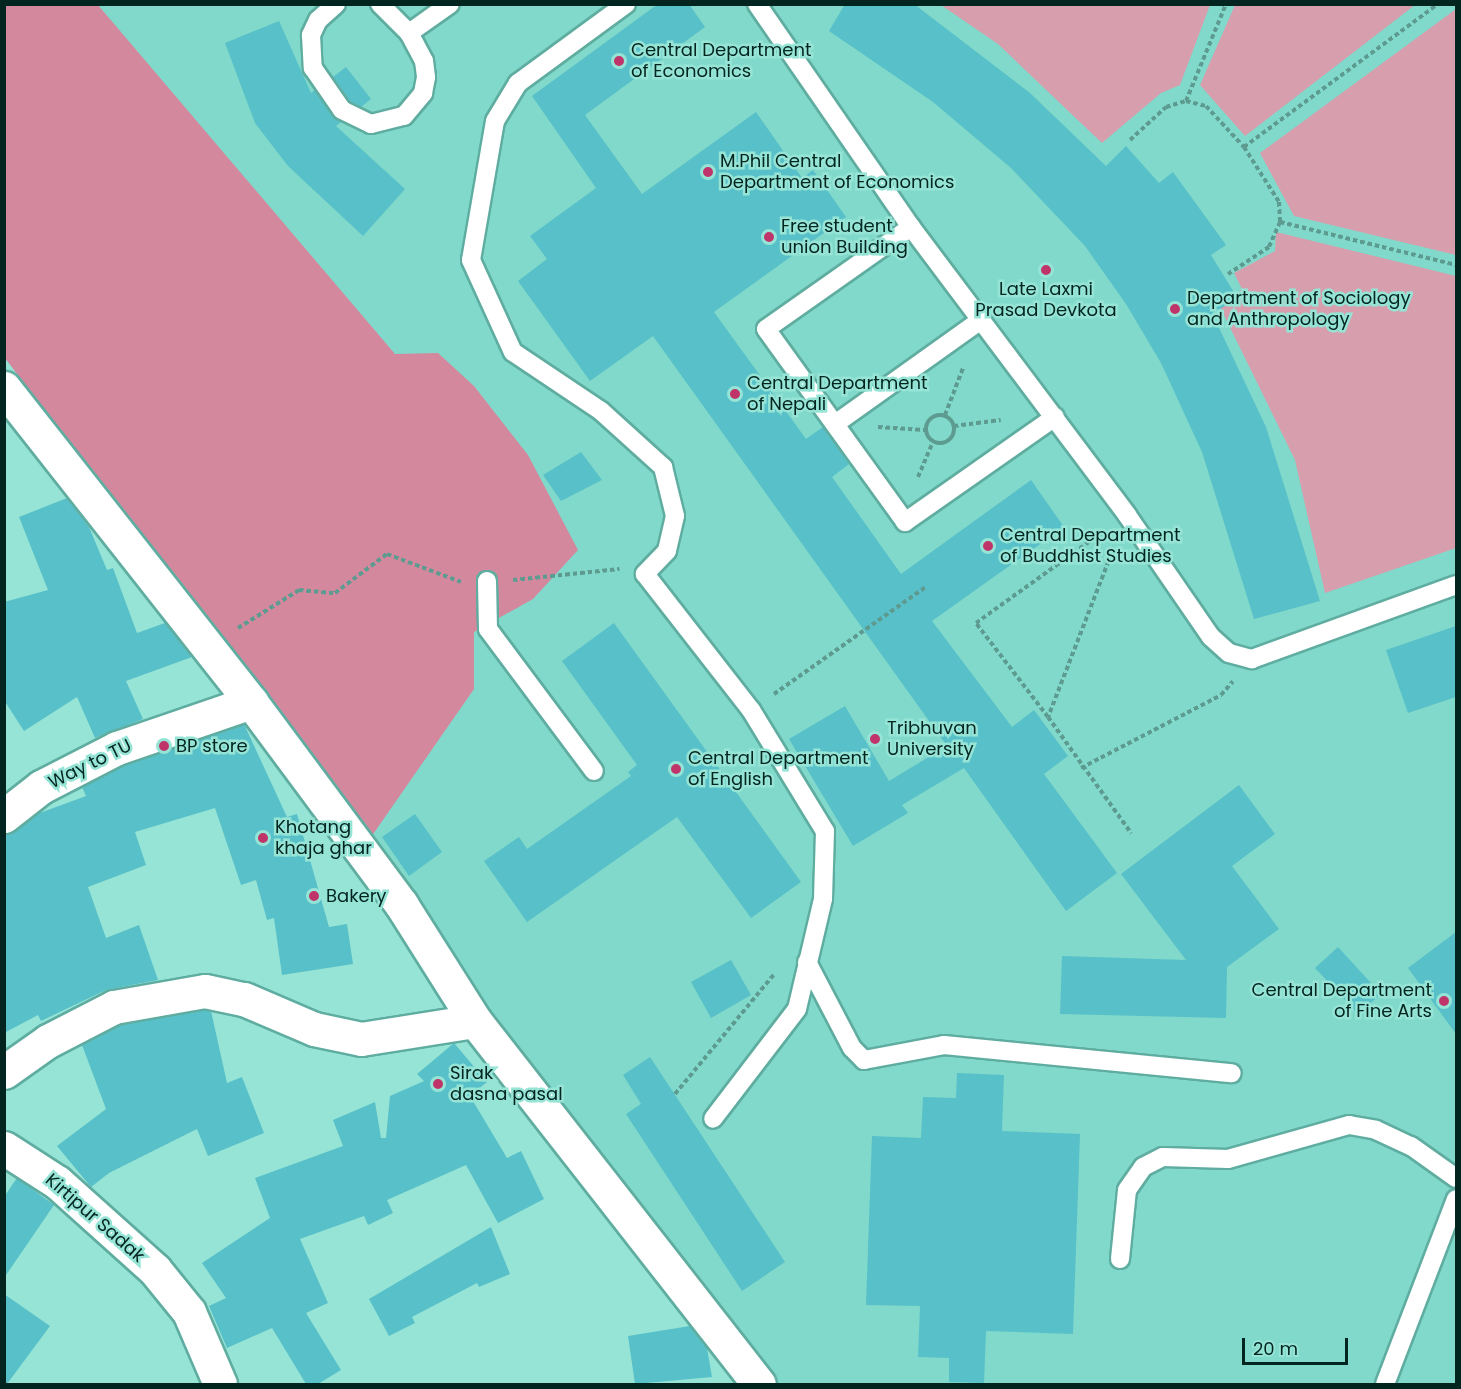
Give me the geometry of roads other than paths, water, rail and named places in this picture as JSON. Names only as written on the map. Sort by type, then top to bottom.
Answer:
[{"type":"street","points":[[4,388],[251,702],[401,904],[475,1021],[759,1384]]},
{"type":"street","name":"Way to TU","points":[[4,816],[41,787],[117,747],[251,702]]},
{"type":"street","points":[[4,1072],[48,1041],[114,1007],[205,991],[244,999],[314,1029],[361,1039],[475,1021]]},
{"type":"street","name":"Kirtipur Sadak","points":[[4,1148],[57,1182],[155,1270],[189,1312],[220,1384]]},
{"type":"lane","points":[[336,4],[318,20],[309,52],[328,94],[355,120],[388,123],[415,106],[426,77],[424,62],[409,33],[380,4]]},
{"type":"lane","points":[[409,33],[450,4]]},
{"type":"lane","points":[[626,4],[518,83],[495,121],[471,260],[513,352],[601,411],[663,467],[675,516],[667,550],[645,574],[751,710],[825,831],[824,887],[797,1009],[713,1119]]},
{"type":"lane","points":[[757,4],[911,227],[1127,515],[1211,637],[1229,653],[1251,659],[1456,585]]},
{"type":"lane","points":[[911,227],[766,329],[905,522],[1055,417]]},
{"type":"lane","points":[[835,424],[981,321]]},
{"type":"lane","points":[[487,581],[488,629],[594,771]]},
{"type":"lane","points":[[807,962],[852,1048],[864,1059],[944,1045],[1232,1072]]},
{"type":"lane","points":[[1120,1259],[1127,1190],[1143,1167],[1163,1157],[1228,1159],[1349,1125],[1376,1130],[1411,1146],[1456,1178]]},
{"type":"lane","points":[[1385,1384],[1456,1199]]},
{"type":"place","name":"Central Department of Economics","points":[[619,61]]},
{"type":"place","name":"M.Phil Central Department of Economics","points":[[708,172]]},
{"type":"place","name":"Free student union Building","points":[[769,237]]},
{"type":"place","name":"Late Laxmi Prasad Devkota","points":[[1046,270]]},
{"type":"place","name":"Department of Sociology and Anthropology","points":[[1175,309]]},
{"type":"place","name":"Central Department of Nepali","points":[[735,394]]},
{"type":"place","name":"Central Department of Buddhist Studies","points":[[988,546]]},
{"type":"place","name":"Tribhuvan University","points":[[875,739]]},
{"type":"place","name":"BP store","points":[[164,746]]},
{"type":"place","name":"Central Department of English","points":[[676,769]]},
{"type":"place","name":"Khotang khaja ghar","points":[[263,838]]},
{"type":"place","name":"Bakery","points":[[314,896]]},
{"type":"place","name":"Central Department of Fine Arts","points":[[1444,1001]]},
{"type":"place","name":"Sirak dasna pasal","points":[[438,1084]]}]
